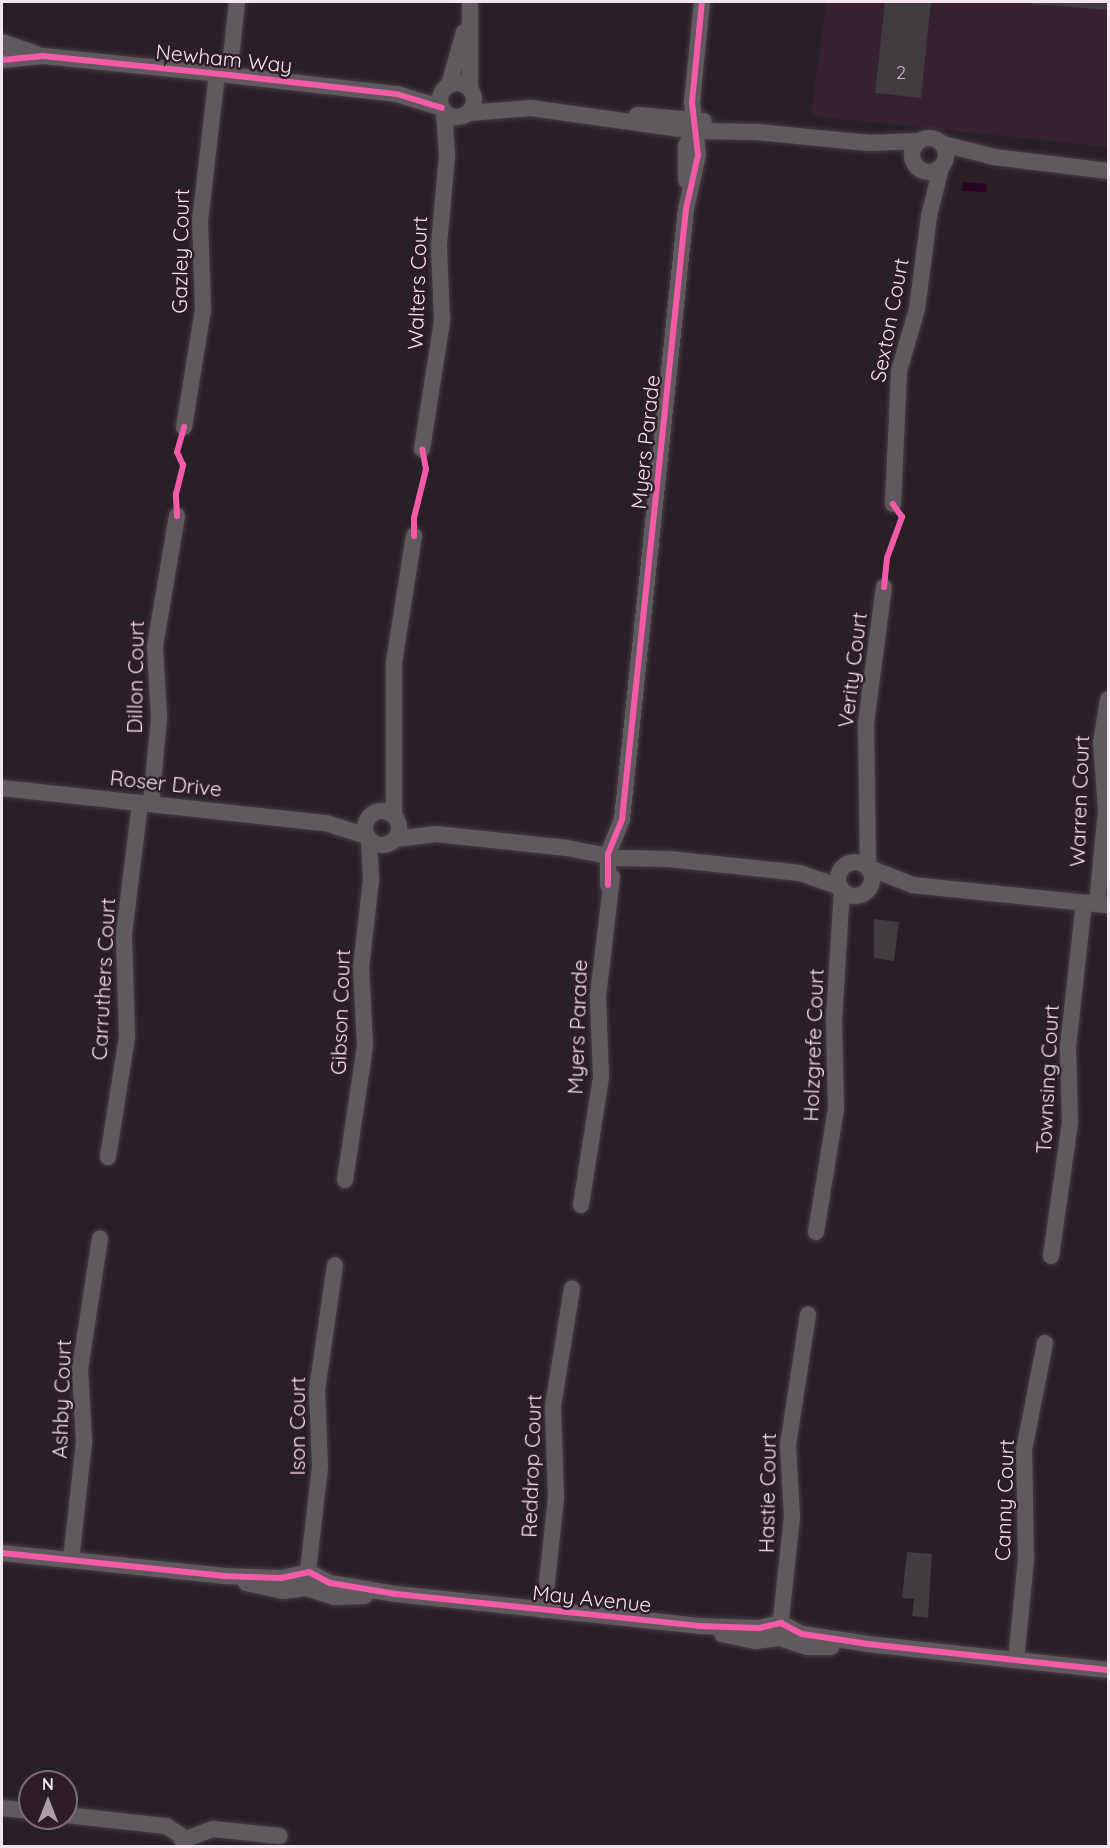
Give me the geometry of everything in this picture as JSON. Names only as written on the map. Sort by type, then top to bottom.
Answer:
[{"type":"street","name":"Gazley Court","points":[[184,427],[203,310],[200,220],[237,2]]},
{"type":"street","points":[[465,115],[474,104],[470,88],[468,20],[470,2]]},
{"type":"street","name":"Myers Parade","points":[[581,1205],[601,1078],[598,996],[608,885],[622,819],[686,209],[686,146],[693,125],[702,2]]},
{"type":"street","points":[[468,20],[447,86],[440,99],[443,109],[452,117],[531,108]]},
{"type":"street","name":"Newham Way","points":[[2,42],[43,56]]},
{"type":"street","name":"Newham Way","points":[[2,60],[43,56],[397,94],[443,109]]},
{"type":"street","points":[[447,86],[460,83],[531,108],[869,143],[919,141],[932,138],[943,144],[994,157],[1108,171]]},
{"type":"street","name":"Newham Way","points":[[397,94],[447,86]]},
{"type":"street","name":"Walters Court","points":[[422,449],[442,321],[439,245],[447,154],[443,109]]},
{"type":"street","name":"Walters Court","points":[[447,154],[465,115]]},
{"type":"street","points":[[915,165],[913,148],[919,141]]},
{"type":"street","points":[[869,143],[925,172],[994,157]]},
{"type":"street","points":[[942,167],[946,153],[943,144]]},
{"type":"street","name":"Sexton Court","points":[[915,165],[924,184],[929,216]]},
{"type":"street","name":"Sexton Court","points":[[893,504],[899,371],[921,290],[929,216],[942,167]]},
{"type":"street","name":"Dillon Court","points":[[146,804],[159,718],[155,646],[177,516]]},
{"type":"street","points":[[391,842],[399,831],[395,817],[394,780],[397,741],[394,662],[414,536]]},
{"type":"street","name":"Verity Court","points":[[868,867],[865,831],[869,784],[866,723],[884,587]]},
{"type":"street","name":"Warren Court","points":[[1096,904],[1106,811],[1101,742],[1108,700]]},
{"type":"street","points":[[394,780],[365,823],[368,838],[391,842],[436,834]]},
{"type":"street","name":"Roser Drive","points":[[2,788],[326,823],[368,838]]},
{"type":"street","name":"Carruthers Court","points":[[108,1157],[127,1037],[124,934],[146,804]]},
{"type":"street","points":[[372,814],[385,811],[436,834],[800,873],[841,888],[864,892],[913,885],[1096,904]]},
{"type":"street","name":"Roser Drive","points":[[326,823],[372,814]]},
{"type":"street","name":"Verity Court","points":[[845,865],[865,831]]},
{"type":"street","name":"Gibson Court","points":[[345,1180],[364,1064],[361,968],[371,880],[368,838]]},
{"type":"street","name":"Gibson Court","points":[[371,880],[391,842]]},
{"type":"street","points":[[800,873],[858,861],[913,885]]},
{"type":"street","points":[[841,888],[838,874],[845,865]]},
{"type":"street","points":[[864,892],[872,881],[868,867]]},
{"type":"street","name":"Holzgrefe Court","points":[[816,1232],[836,1109],[834,1019],[842,930],[841,888]]},
{"type":"street","name":"Holzgrefe Court","points":[[842,930],[864,892]]},
{"type":"street","name":"Townsing Court","points":[[1051,1256],[1070,1123],[1068,1047],[1096,904]]},
{"type":"street","name":"Ashby Court","points":[[71,1560],[84,1442],[80,1369],[100,1239]]},
{"type":"street","name":"Ison Court","points":[[308,1580],[320,1467],[316,1390],[335,1265]]},
{"type":"street","name":"Reddrop Court","points":[[544,1610],[556,1498],[553,1406],[572,1289]]},
{"type":"street","name":"Hastie Court","points":[[780,1631],[792,1517],[788,1445],[808,1315]]},
{"type":"street","name":"Canny Court","points":[[1016,1660],[1026,1560],[1024,1450],[1045,1343]]},
{"type":"street","name":"May Avenue","points":[[2,1553],[223,1576],[284,1591],[308,1580],[334,1597],[396,1594],[699,1626],[780,1631]]},
{"type":"street","points":[[780,1631],[868,1644],[1108,1670]]},
{"type":"street","points":[[2,1808],[18,1810]]},
{"type":"street","points":[[78,1816],[166,1826],[184,1843],[213,1829],[280,1836]]},
{"type":"shaded area","points":[[826,2],[1108,2],[1108,147],[811,116]]},
{"type":"shaded area","points":[[963,182],[986,184],[987,192],[962,191]]},
{"type":"building","points":[[885,2],[931,2],[921,98],[875,93]]},
{"type":"building","points":[[1032,2],[1108,2],[1108,10],[1032,4]]},
{"type":"building","points":[[874,919],[899,922],[894,961],[874,958]]},
{"type":"building","points":[[907,1552],[932,1554],[928,1618],[912,1616],[914,1599],[902,1598]]},
{"type":"cycle path","points":[[608,885],[608,854],[622,819],[686,209],[698,155],[692,102],[702,2]]},
{"type":"cycle path","points":[[2,60],[43,56],[229,75],[397,94],[442,108]]},
{"type":"cycle path","points":[[177,516],[176,494],[183,465],[177,452],[184,427]]},
{"type":"cycle path","points":[[414,536],[414,518],[426,469],[422,449]]},
{"type":"cycle path","points":[[884,587],[887,558],[902,517],[893,504]]},
{"type":"cycle path","points":[[2,1553],[223,1576],[281,1578],[309,1572],[330,1583],[396,1594],[699,1626],[759,1628],[781,1623],[802,1634],[868,1644],[1108,1670]]}]
